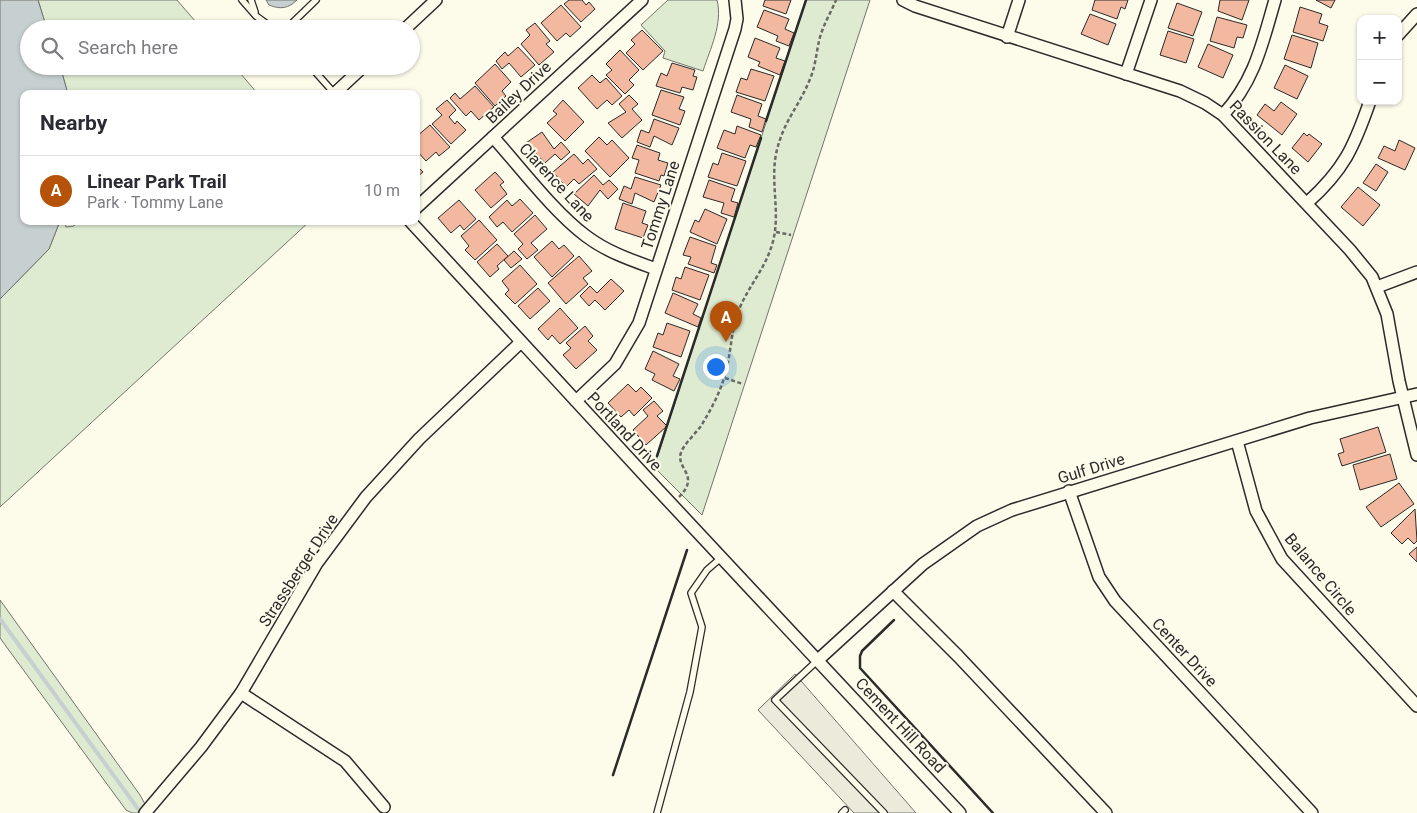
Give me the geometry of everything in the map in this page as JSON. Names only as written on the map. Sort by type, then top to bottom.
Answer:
[{"type":"street","points":[[415,20],[436,0]]},
{"type":"street","name":"Bailey Drive","points":[[420,204],[642,0]]},
{"type":"street","name":"Tommy Lane","points":[[576,401],[606,374],[623,354],[639,322],[735,29],[737,19],[735,0]]},
{"type":"street","name":"Passion Lane","points":[[903,0],[915,6],[1007,37],[1193,96],[1223,115],[1358,258],[1377,287],[1387,314],[1417,455]]},
{"type":"street","points":[[1007,37],[1019,0]]},
{"type":"street","points":[[1126,74],[1150,0]]},
{"type":"street","points":[[1223,115],[1243,92],[1251,77],[1275,0]]},
{"type":"street","points":[[1402,31],[1417,14]]},
{"type":"street","points":[[338,90],[354,75]]},
{"type":"street","points":[[1307,203],[1341,167],[1353,148],[1369,105]]},
{"type":"street","name":"Clarence Lane","points":[[493,137],[585,235],[621,256],[656,269]]},
{"type":"street","name":"Portland Drive","points":[[414,225],[818,660]]},
{"type":"street","points":[[1377,287],[1417,272]]},
{"type":"street","name":"Strassberger Drive","points":[[149,809],[201,747],[241,693],[318,562],[366,497],[419,439],[521,342]]},
{"type":"street","name":"Gulf Drive","points":[[818,660],[923,564],[977,526],[1012,510],[1310,418],[1417,394]]},
{"type":"street","name":"Balance Circle","points":[[1237,441],[1256,511],[1282,559],[1417,706]]},
{"type":"street","name":"Center Drive","points":[[1069,491],[1099,577],[1115,601],[1312,813]]},
{"type":"street","points":[[893,591],[958,656],[1106,813]]},
{"type":"street","name":"Cement Hill Road","points":[[818,660],[960,813]]},
{"type":"street","points":[[241,693],[345,761],[384,807]]},
{"type":"lane","points":[[242,0],[262,20]]},
{"type":"lane","points":[[250,0],[256,16]]},
{"type":"lane","points":[[295,20],[316,0]]},
{"type":"lane","points":[[318,75],[331,90]]},
{"type":"lane","points":[[657,813],[690,692],[702,627],[691,593],[707,570],[722,558]]},
{"type":"lane","points":[[818,660],[775,700],[884,813]]},
{"type":"path","points":[[672,504],[688,484],[689,476],[681,462],[682,450],[710,410],[725,378],[731,336],[740,305],[765,264],[776,232],[777,212],[774,177],[779,142],[790,114],[810,79],[822,31],[836,0]]},
{"type":"path","points":[[776,232],[791,235]]},
{"type":"path","points":[[725,378],[742,384]]},
{"type":"green space","points":[[38,0],[177,0],[194,20],[44,20]]},
{"type":"green space","points":[[668,0],[717,0],[717,27],[703,71],[663,58],[665,51],[641,25]]},
{"type":"green space","points":[[806,0],[870,0],[702,515],[654,467]]},
{"type":"green space","points":[[63,75],[242,75],[255,90],[67,90]]},
{"type":"green space","points":[[58,225],[66,225],[66,227],[74,225],[306,225],[0,507],[0,299],[49,249]]},
{"type":"green space","points":[[0,600],[140,795],[150,813],[132,813],[126,810],[0,638]]},
{"type":"shaded area","points":[[0,0],[38,0],[44,20],[20,20],[20,75],[63,75],[67,90],[20,90],[20,225],[58,225],[49,249],[0,299]]},
{"type":"shaded area","points":[[266,0],[297,0],[291,5],[281,8],[269,5]]},
{"type":"shaded area","points":[[795,674],[916,813],[854,813],[758,710]]},
{"type":"building","points":[[569,0],[582,0],[586,5],[589,2],[595,9],[581,22],[564,4]]},
{"type":"building","points":[[765,0],[791,0],[786,14],[763,6]]},
{"type":"building","points":[[1095,0],[1128,0],[1125,9],[1121,7],[1117,19],[1092,10]]},
{"type":"building","points":[[1220,0],[1249,0],[1242,20],[1218,11]]},
{"type":"building","points":[[1316,0],[1335,0],[1331,8]]},
{"type":"building","points":[[1177,3],[1202,12],[1193,36],[1168,28]]},
{"type":"building","points":[[561,5],[581,27],[570,37],[566,33],[557,41],[541,23]]},
{"type":"building","points":[[1300,7],[1322,14],[1319,23],[1328,26],[1323,41],[1293,32]]},
{"type":"building","points":[[764,10],[789,19],[785,29],[794,33],[789,46],[776,41],[778,36],[757,27]]},
{"type":"building","points":[[1090,14],[1116,24],[1108,45],[1081,34]]},
{"type":"building","points":[[1217,17],[1247,25],[1243,38],[1237,37],[1234,48],[1210,41]]},
{"type":"building","points":[[535,23],[550,41],[546,44],[554,52],[539,65],[521,44],[530,35],[526,30]]},
{"type":"building","points":[[642,30],[663,51],[643,70],[626,53],[635,44],[631,40]]},
{"type":"building","points":[[1168,31],[1194,39],[1186,63],[1160,55]]},
{"type":"building","points":[[1292,35],[1318,43],[1311,68],[1284,59]]},
{"type":"building","points":[[755,38],[780,48],[776,58],[785,61],[780,75],[758,66],[760,62],[748,57]]},
{"type":"building","points":[[1208,44],[1233,55],[1223,78],[1198,67]]},
{"type":"building","points":[[518,47],[535,65],[521,77],[509,63],[502,69],[496,61],[505,52],[508,56]]},
{"type":"building","points":[[620,50],[639,70],[629,80],[634,85],[625,94],[606,75],[612,70],[606,64]]},
{"type":"building","points":[[672,63],[695,70],[693,76],[697,77],[693,90],[682,87],[680,93],[656,86],[661,73],[667,76]]},
{"type":"building","points":[[495,64],[511,82],[502,91],[506,96],[495,106],[475,83]]},
{"type":"building","points":[[1285,65],[1308,76],[1297,99],[1274,88]]},
{"type":"building","points":[[751,69],[774,76],[765,101],[736,92],[741,78],[747,80]]},
{"type":"building","points":[[592,75],[600,83],[606,78],[622,96],[612,105],[607,100],[597,109],[578,88]]},
{"type":"building","points":[[475,86],[494,107],[479,120],[471,111],[466,116],[450,98],[455,93],[460,99]]},
{"type":"building","points":[[661,90],[684,97],[679,109],[685,111],[680,125],[652,115]]},
{"type":"building","points":[[629,95],[638,104],[632,109],[642,120],[622,138],[608,123],[626,112],[619,104]]},
{"type":"building","points":[[737,95],[762,104],[758,116],[766,119],[762,132],[749,127],[751,119],[731,112]]},
{"type":"building","points":[[447,100],[456,110],[449,117],[455,124],[457,121],[466,130],[451,144],[432,124],[442,115],[436,109]]},
{"type":"building","points":[[563,100],[584,122],[565,141],[547,123],[557,114],[553,111]]},
{"type":"building","points":[[1281,102],[1297,114],[1282,135],[1257,115],[1265,104],[1274,111]]},
{"type":"building","points":[[654,119],[679,128],[672,145],[654,136],[650,147],[637,142],[641,130],[649,133]]},
{"type":"building","points":[[430,125],[450,147],[439,156],[436,152],[426,161],[420,154],[420,134]]},
{"type":"building","points":[[737,126],[761,135],[756,147],[750,145],[745,158],[717,148],[724,130],[735,134]]},
{"type":"building","points":[[542,132],[554,149],[561,142],[570,152],[561,160],[555,154],[545,163],[526,143]]},
{"type":"building","points":[[1304,133],[1307,136],[1309,134],[1322,144],[1308,162],[1292,148]]},
{"type":"building","points":[[599,137],[607,145],[612,140],[629,158],[610,177],[585,151]]},
{"type":"building","points":[[1399,140],[1415,148],[1405,170],[1378,158],[1384,146],[1395,151]]},
{"type":"building","points":[[637,145],[660,153],[658,160],[668,163],[664,176],[661,175],[659,181],[635,173],[639,160],[632,158]]},
{"type":"building","points":[[722,153],[746,161],[737,186],[708,177],[713,163],[718,165]]},
{"type":"building","points":[[574,154],[583,164],[588,159],[597,169],[579,184],[574,179],[566,187],[553,172]]},
{"type":"building","points":[[1376,164],[1388,172],[1376,191],[1363,183]]},
{"type":"building","points":[[495,172],[504,182],[500,185],[507,194],[491,208],[475,190]]},
{"type":"building","points":[[594,175],[603,185],[609,180],[618,189],[608,199],[600,190],[588,206],[574,194]]},
{"type":"building","points":[[635,177],[661,185],[654,202],[635,193],[632,204],[619,199],[624,186],[631,189]]},
{"type":"building","points":[[709,180],[735,189],[731,201],[738,203],[734,217],[721,213],[724,203],[703,197]]},
{"type":"building","points":[[1358,187],[1380,205],[1363,226],[1341,207]]},
{"type":"building","points":[[520,199],[533,213],[512,232],[503,222],[497,227],[489,217],[507,200],[512,206]]},
{"type":"building","points":[[459,200],[476,219],[464,230],[460,225],[451,233],[438,218]]},
{"type":"building","points":[[623,203],[646,211],[642,223],[648,225],[643,238],[615,229]]},
{"type":"building","points":[[705,209],[727,219],[717,244],[690,232],[695,220],[699,222]]},
{"type":"building","points":[[535,215],[547,229],[531,243],[538,250],[527,259],[518,249],[523,244],[514,234]]},
{"type":"building","points":[[479,220],[497,240],[475,260],[465,250],[469,246],[461,236]]},
{"type":"building","points":[[690,237],[716,246],[711,263],[717,265],[714,273],[688,264],[691,257],[683,255]]},
{"type":"building","points":[[552,241],[559,249],[564,245],[574,256],[552,277],[534,257]]},
{"type":"building","points":[[497,244],[508,256],[497,266],[499,269],[490,277],[477,262]]},
{"type":"building","points":[[514,251],[522,259],[511,268],[504,260]]},
{"type":"building","points":[[579,256],[592,271],[583,278],[588,284],[566,304],[548,283]]},
{"type":"building","points":[[520,265],[537,284],[515,304],[505,294],[509,290],[502,281]]},
{"type":"building","points":[[685,267],[709,275],[700,300],[672,290],[676,277],[681,279]]},
{"type":"building","points":[[611,279],[624,291],[605,310],[595,300],[589,306],[580,296],[590,286],[597,293]]},
{"type":"building","points":[[538,288],[550,301],[530,319],[518,306]]},
{"type":"building","points":[[673,293],[698,304],[693,314],[701,318],[698,327],[665,313]]},
{"type":"building","points":[[560,308],[578,328],[560,344],[552,335],[548,340],[538,329]]},
{"type":"building","points":[[667,323],[690,331],[681,357],[653,347],[658,333],[663,335]]},
{"type":"building","points":[[585,326],[593,336],[588,341],[597,350],[576,369],[563,355],[571,348],[566,343]]},
{"type":"building","points":[[653,351],[679,364],[673,376],[680,379],[674,391],[652,380],[655,374],[645,369]]},
{"type":"building","points":[[628,384],[636,392],[641,387],[652,398],[634,416],[629,410],[621,417],[608,403]]},
{"type":"building","points":[[654,401],[663,411],[657,416],[667,426],[646,445],[633,430],[648,416],[643,410]]},
{"type":"building","points":[[1378,427],[1386,452],[1342,466],[1338,454],[1344,452],[1340,439]]},
{"type":"building","points":[[1390,454],[1397,479],[1360,490],[1353,465]]},
{"type":"building","points":[[1399,483],[1414,504],[1381,527],[1366,507]]},
{"type":"building","points":[[1415,509],[1417,541],[1414,544],[1408,538],[1402,544],[1391,533]]},
{"type":"building","points":[[1417,547],[1417,562],[1409,554]]},
{"type":"waterway","points":[[0,619],[141,813]]},
{"type":"wall","points":[[766,121],[806,0]]},
{"type":"wall","points":[[657,456],[761,138]]},
{"type":"wall","points":[[613,775],[687,550]]},
{"type":"wall","points":[[894,620],[862,651],[860,668],[993,813]]},
{"type":"place","name":"Linear Park Trail","points":[[726,342]]}]
